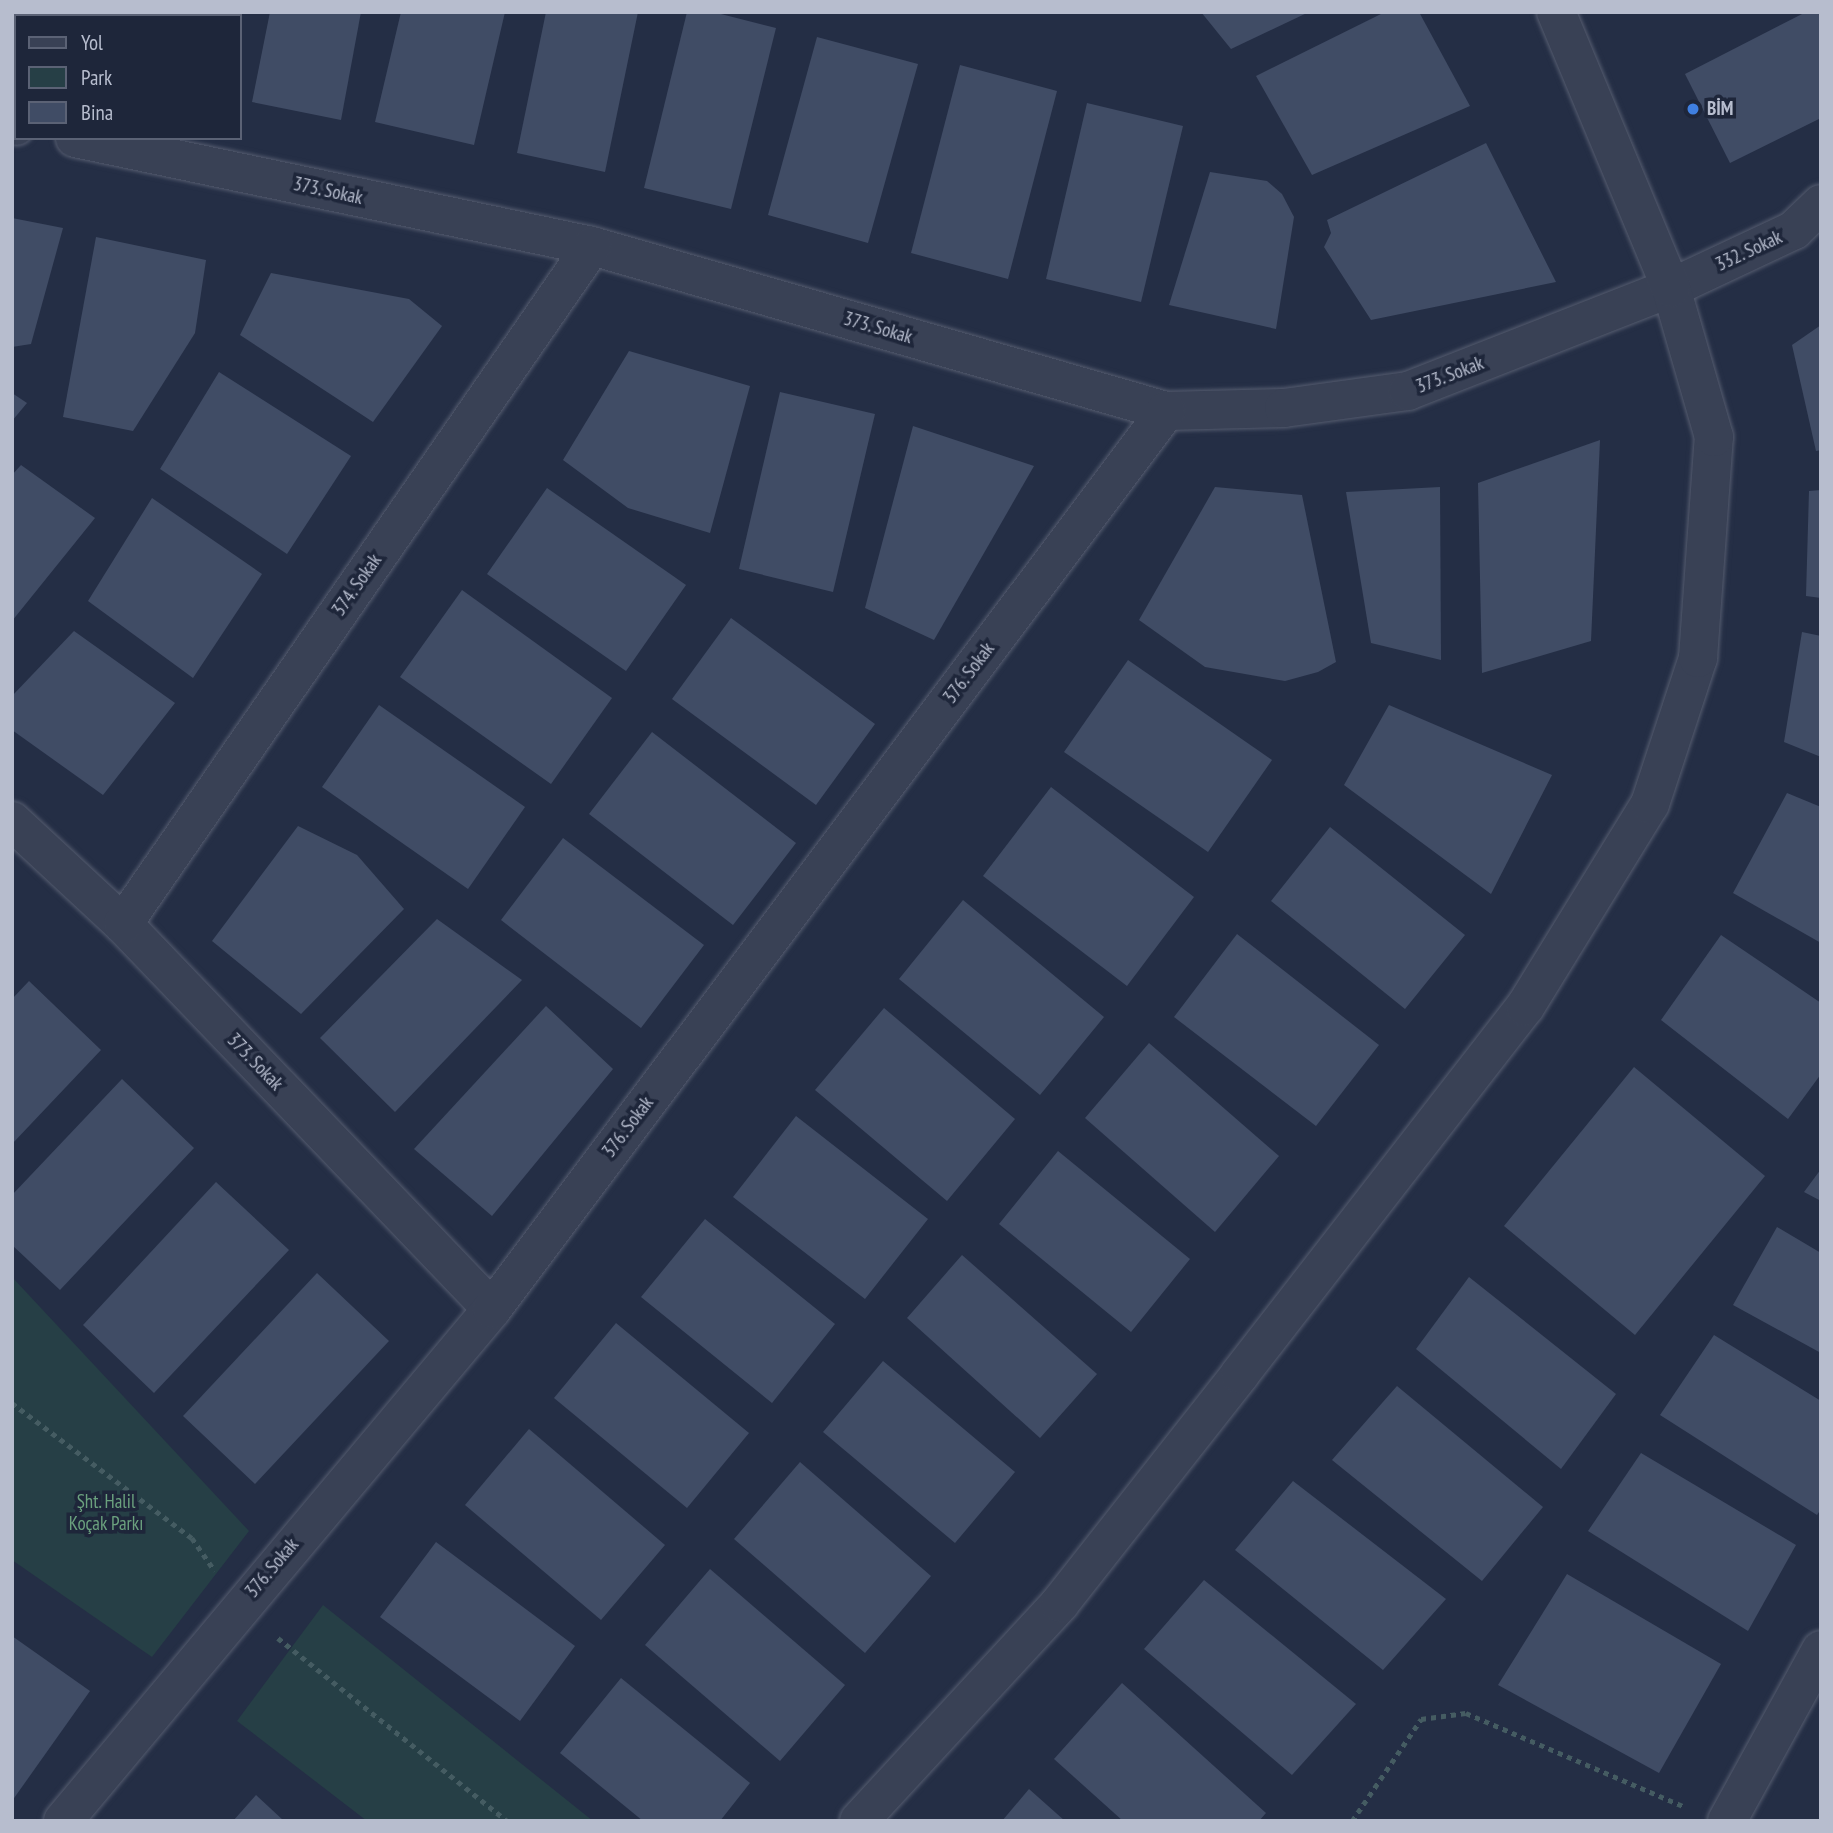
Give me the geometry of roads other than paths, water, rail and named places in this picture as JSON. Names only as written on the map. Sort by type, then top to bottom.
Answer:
[{"type":"street","points":[[859,1821],[1060,1603],[1240,1374],[1525,1007],[1650,804],[1698,658],[1714,438],[1671,288],[1556,12]]},
{"type":"street","name":"373. Sokak","points":[[85,140],[592,246],[1166,411],[1284,408],[1408,391],[1671,288]]},
{"type":"street","name":"332. Sokak","points":[[1671,288],[1794,230],[1821,204]]},
{"type":"street","name":"374. Sokak","points":[[123,925],[592,246]]},
{"type":"street","name":"376. Sokak","points":[[62,1821],[492,1309],[1166,411]]},
{"type":"street","name":"373. Sokak","points":[[12,821],[123,925],[492,1309]]},
{"type":"street","points":[[1710,1815],[1821,1650]]},
{"type":"place","name":"BİM","points":[[1693,109]]},
{"type":"park label","name":"Şht. Halil Koçak Parkı","points":[[106,1513]]}]
